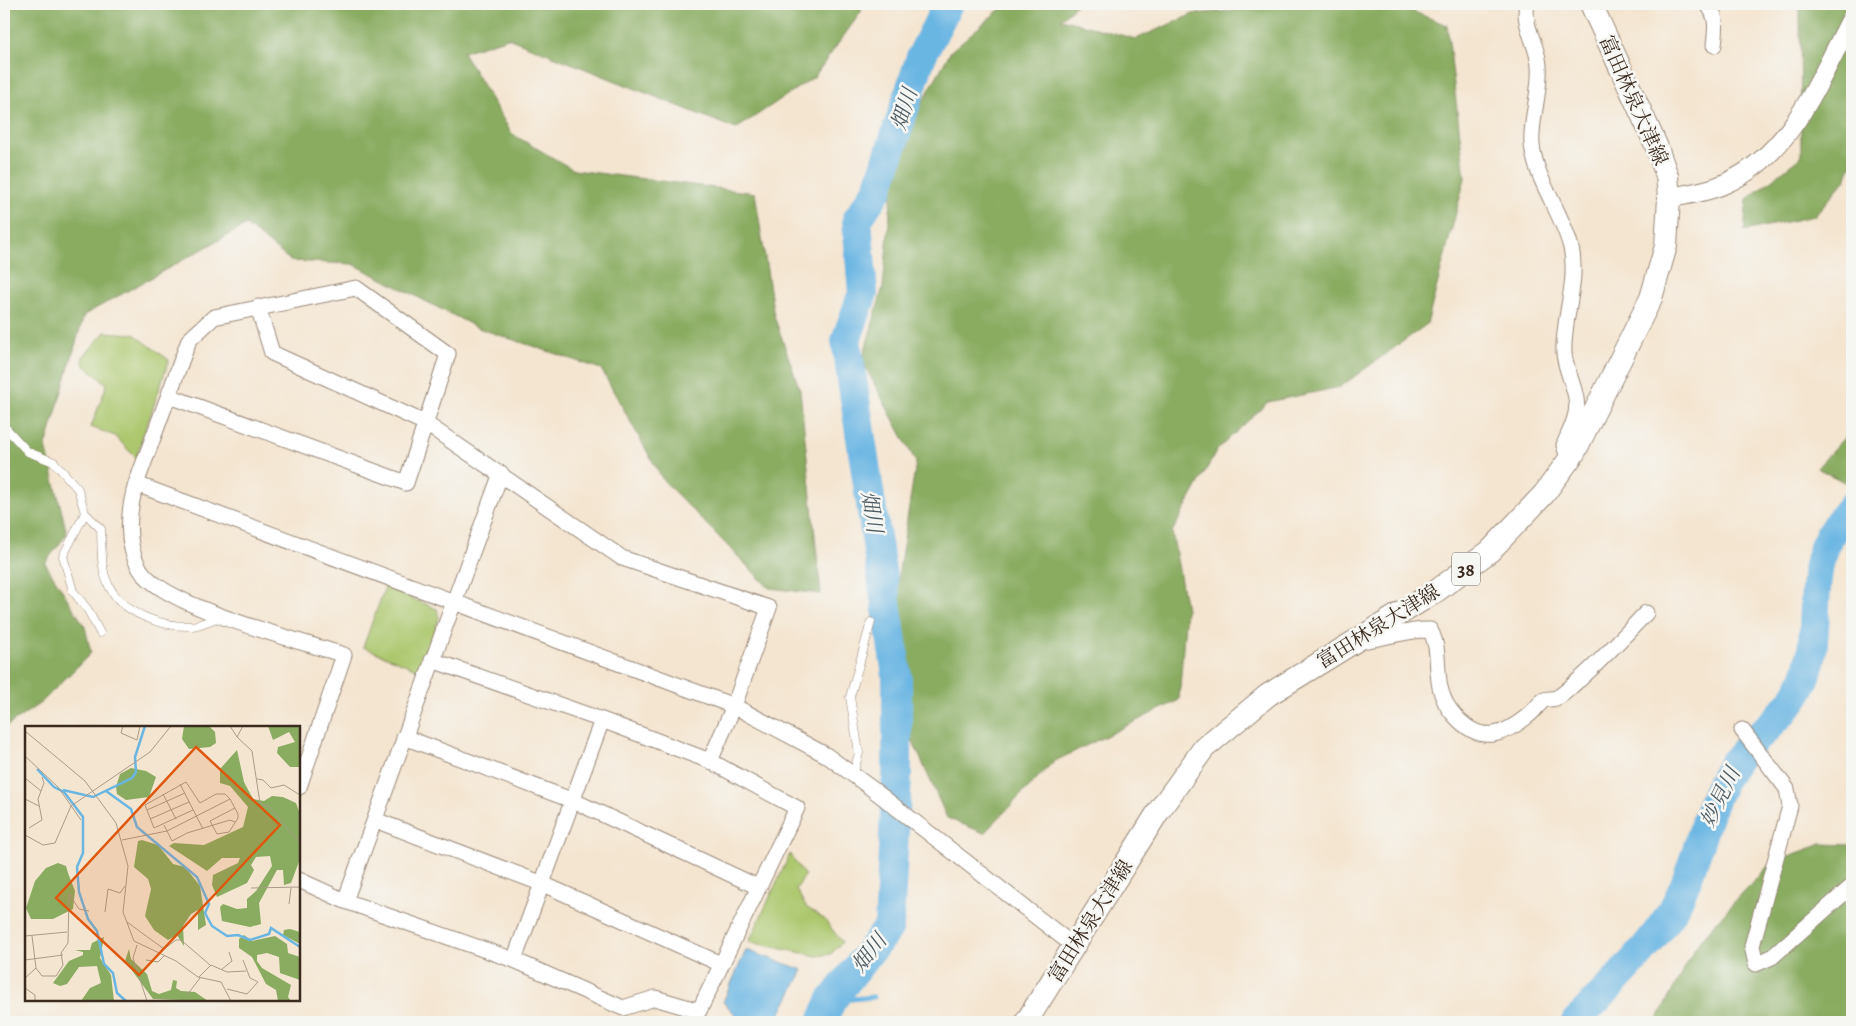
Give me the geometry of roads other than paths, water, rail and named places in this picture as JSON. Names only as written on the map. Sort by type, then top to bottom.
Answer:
[{"type":"main road","name":"富田林泉大津線","points":[[1026,1022],[1158,812],[1204,748],[1268,695],[1435,592],[1490,551],[1544,494],[1569,460],[1651,298],[1666,246],[1669,198],[1667,176],[1656,145],[1591,4]]},
{"type":"street","points":[[1527,4],[1526,19],[1538,53],[1540,68],[1532,122],[1532,145],[1536,163],[1571,248],[1573,264],[1564,353],[1576,402],[1576,413],[1564,445],[1569,460]]},
{"type":"street","points":[[1707,4],[1717,25],[1714,44]]},
{"type":"street","points":[[1669,198],[1723,185],[1748,172],[1780,145],[1792,127],[1852,18]]},
{"type":"street","points":[[169,396],[406,483],[448,354],[356,288],[214,317],[189,340],[136,484],[129,508],[132,550],[140,569],[153,586],[190,605],[344,655],[300,784]]},
{"type":"street","points":[[258,307],[272,353],[425,423],[501,473],[622,558],[768,608],[734,706],[710,761]]},
{"type":"street","points":[[346,901],[501,473]]},
{"type":"street","points":[[136,484],[734,706],[826,755],[1074,946]]},
{"type":"street","points":[[1354,642],[1377,640],[1418,630],[1430,630],[1435,638],[1438,682],[1445,701],[1455,716],[1470,728],[1486,736],[1500,734],[1514,727],[1544,700],[1557,698],[1612,651],[1646,613]]},
{"type":"street","points":[[300,880],[346,901],[514,960],[623,1008],[655,998],[699,1011],[797,808],[710,761],[602,720],[432,660]]},
{"type":"street","points":[[514,960],[574,801],[602,720]]},
{"type":"street","points":[[1742,730],[1787,789],[1790,806],[1752,946],[1756,964],[1772,957],[1852,886]]},
{"type":"street","points":[[404,737],[574,801],[758,887]]},
{"type":"street","points":[[375,820],[543,884],[721,964]]},
{"type":"lane","points":[[4,426],[28,452],[54,462],[78,489],[85,513],[101,529],[102,563],[109,586],[132,612],[173,625],[194,626],[222,616]]},
{"type":"lane","points":[[85,513],[63,556],[73,591],[88,610],[100,633]]},
{"type":"lane","points":[[853,775],[859,754],[850,696],[871,622]]},
{"type":"water","points":[[746,950],[803,970],[776,1022],[743,1022],[723,1002]]},
{"type":"waterway","name":"畑川","points":[[822,1022],[831,1001],[889,927],[897,775],[897,675],[846,340],[863,293],[857,220],[878,189],[921,57],[948,4]]},
{"type":"waterway","name":"妙見川","points":[[1576,1022],[1628,967],[1664,923],[1674,907],[1690,872],[1714,800],[1731,767],[1749,745],[1789,705],[1804,681],[1812,649],[1817,582],[1823,550],[1831,532],[1852,506]]},
{"type":"waterway","points":[[831,1001],[873,997]]}]
